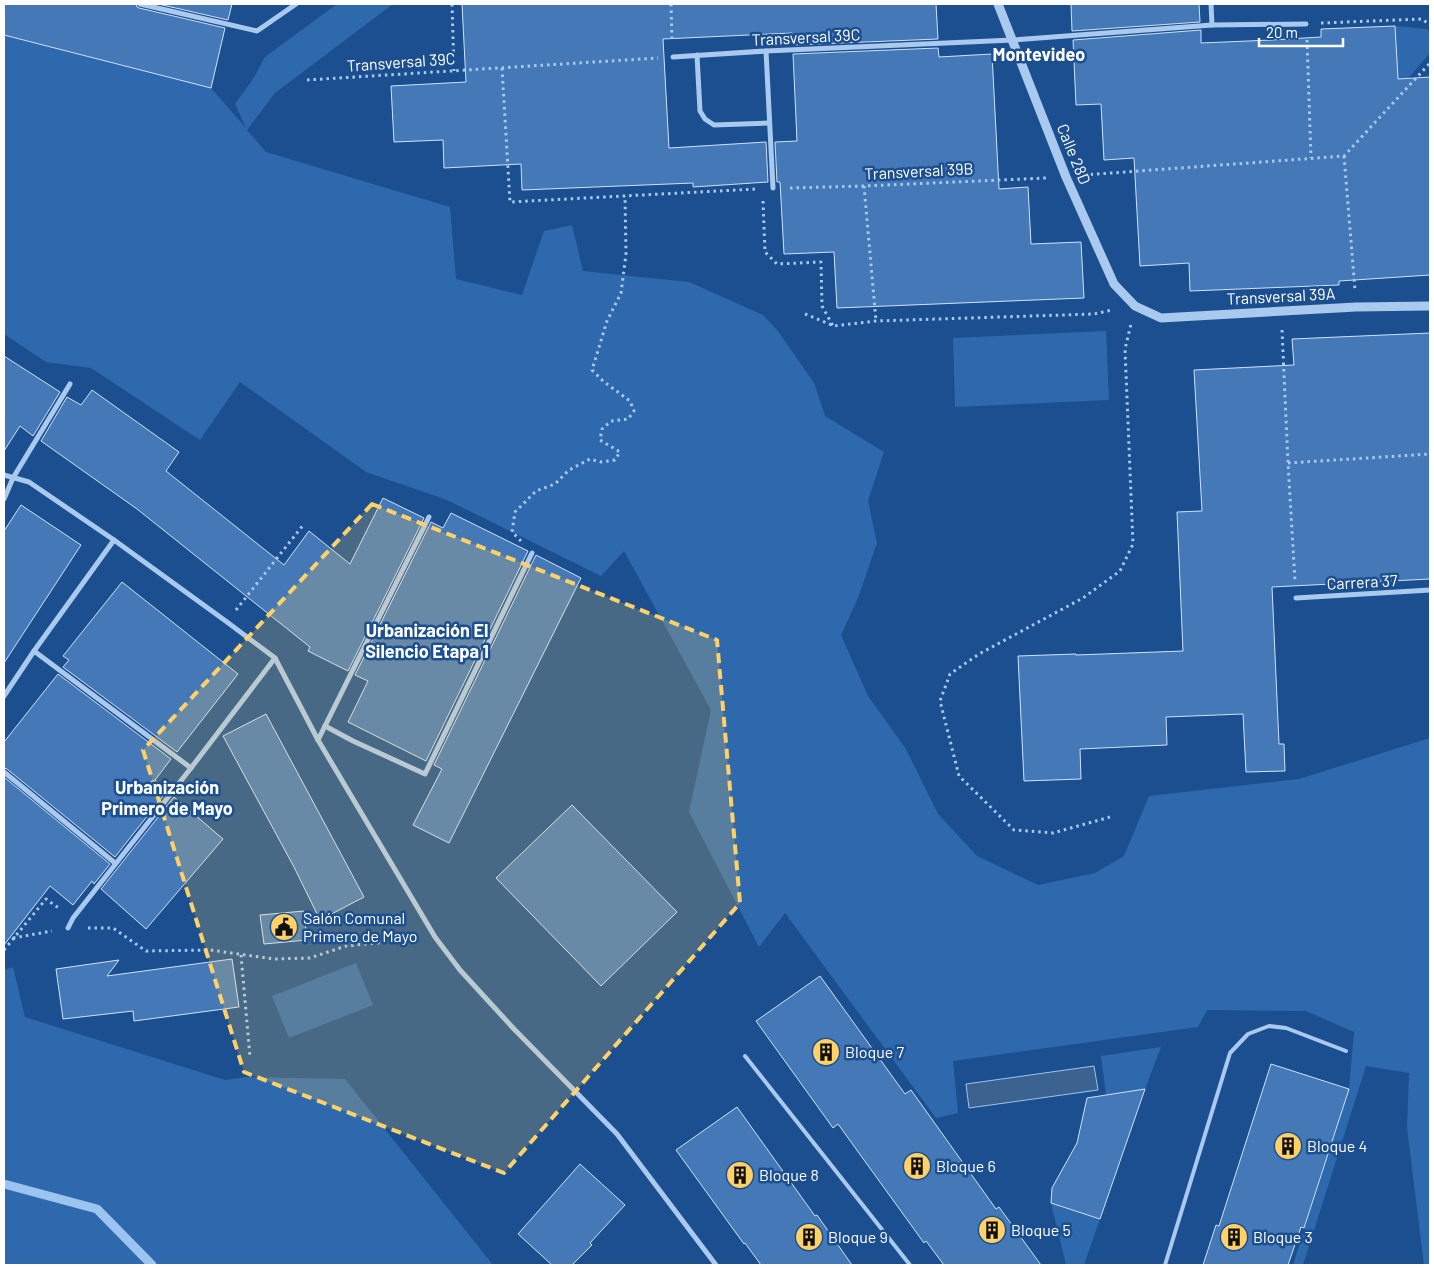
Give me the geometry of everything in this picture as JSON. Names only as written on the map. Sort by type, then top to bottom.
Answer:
[{"type":"street","points":[[140,4],[257,32],[296,4]]},
{"type":"street","name":"Calle 28D","points":[[998,4],[1066,177],[1114,284],[1135,306]]},
{"type":"street","points":[[1211,4],[1212,25]]},
{"type":"street","name":"Transversal 39C","points":[[673,57],[1013,40],[1212,25],[1306,24]]},
{"type":"street","points":[[766,51],[773,188]]},
{"type":"street","points":[[697,55],[700,110],[705,119],[714,126],[769,123]]},
{"type":"street","name":"Transversal 39A","points":[[1135,306],[1161,318],[1356,307],[1430,306]]},
{"type":"street","points":[[4,499],[13,478],[70,384]]},
{"type":"street","points":[[4,475],[29,482],[114,540],[275,658],[318,740],[435,937],[460,970],[514,1029],[617,1134],[716,1265]]},
{"type":"street","points":[[318,740],[429,518]]},
{"type":"street","points":[[4,696],[114,540]]},
{"type":"street","points":[[325,726],[425,774],[532,553]]},
{"type":"street","name":"Carrera 37","points":[[1296,598],[1430,590]]},
{"type":"street","points":[[34,651],[191,768]]},
{"type":"street","points":[[68,928],[73,918],[115,863],[275,658]]},
{"type":"street","points":[[4,772],[115,863]]},
{"type":"lane","points":[[1165,1265],[1230,1052],[1248,1034],[1269,1026],[1286,1028],[1346,1051]]},
{"type":"lane","points":[[745,1056],[910,1265]]},
{"type":"path","points":[[452,4],[454,71]]},
{"type":"path","points":[[672,4],[673,57]]},
{"type":"path","points":[[1311,158],[1306,24],[1422,19],[1430,25]]},
{"type":"path","name":"Transversal 39C","points":[[307,80],[673,57]]},
{"type":"path","points":[[1356,307],[1344,156],[1430,63]]},
{"type":"path","name":"Transversal 39B","points":[[502,68],[510,202],[762,188],[864,186],[1066,177],[1344,156]]},
{"type":"path","points":[[864,186],[876,321]]},
{"type":"path","points":[[762,188],[765,252],[777,264],[821,262],[822,306],[834,326]]},
{"type":"path","points":[[532,553],[512,532],[516,512],[536,491],[555,484],[569,470],[590,459],[601,462],[615,460],[620,452],[600,440],[602,429],[611,421],[628,418],[634,411],[630,401],[603,381],[592,370],[607,321],[621,293],[626,254],[625,196]]},
{"type":"path","points":[[804,314],[834,326],[876,321],[1094,314],[1135,306],[1125,349],[1133,544],[1120,571],[1083,598],[979,654],[950,674],[940,701],[960,776],[1014,830],[1053,833],[1110,817]]},
{"type":"path","points":[[1282,312],[1296,598]]},
{"type":"path","points":[[1288,463],[1430,454]]},
{"type":"path","points":[[227,622],[304,524]]},
{"type":"path","points":[[4,950],[46,899]]},
{"type":"path","points":[[13,938],[68,928],[113,928],[146,951],[210,950],[274,959],[310,958],[346,946],[435,937]]},
{"type":"path","points":[[241,954],[250,1057]]},
{"type":"highlighted area","points":[[372,504],[717,640],[740,903],[504,1173],[244,1072],[143,750]]},
{"type":"shaded area","points":[[337,4],[393,4],[275,93],[247,130],[266,152],[450,207],[456,279],[522,295],[544,231],[572,225],[583,271],[689,282],[763,315],[778,331],[814,383],[825,416],[884,452],[868,501],[877,543],[858,598],[841,635],[868,696],[906,749],[938,814],[977,856],[1038,885],[1095,873],[1124,856],[1149,796],[1299,779],[1430,738],[1430,1265],[1424,1265],[1407,1128],[1409,1073],[1366,1066],[1303,1265],[1293,1265],[1349,1089],[1354,1032],[1306,1011],[1207,1010],[1198,1027],[953,1061],[958,1113],[936,1118],[785,913],[759,947],[689,812],[711,710],[624,551],[601,576],[447,500],[366,472],[240,382],[200,440],[91,368],[46,362],[4,334],[4,35],[211,88],[246,128],[235,104],[253,79],[265,57]]},
{"type":"shaded area","points":[[1395,26],[1427,29],[1430,32],[1430,53],[1405,82],[1398,82]]},
{"type":"shaded area","points":[[1106,331],[1109,400],[955,407],[953,338]]},
{"type":"shaded area","points":[[356,963],[373,1005],[289,1038],[272,996]]},
{"type":"shaded area","points":[[13,967],[25,1017],[225,1080],[246,1077],[345,1079],[493,1265],[4,1265],[4,970]]},
{"type":"shaded area","points":[[1161,1047],[1145,1089],[1106,1095],[1101,1056]]},
{"type":"shaded area","points":[[1094,1066],[1098,1090],[969,1108],[966,1084]]},
{"type":"shaded area","points":[[1051,1203],[1100,1219],[1084,1265],[1066,1265]]},
{"type":"building","points":[[4,4],[136,4],[139,8],[225,28],[211,88],[4,35]]},
{"type":"building","points":[[158,4],[232,4],[228,20]]},
{"type":"building","points":[[462,4],[936,4],[938,39],[793,45],[792,33],[663,39],[669,148],[766,142],[768,182],[693,187],[693,183],[522,190],[521,164],[444,168],[443,140],[394,142],[391,86],[466,82]]},
{"type":"building","points":[[1071,4],[1199,4],[1200,22],[1072,31]]},
{"type":"building","points":[[1395,26],[1398,79],[1430,77],[1430,275],[1339,281],[1339,285],[1190,291],[1189,263],[1140,266],[1134,158],[1104,160],[1101,104],[1076,105],[1073,40],[1201,30],[1201,43],[1271,40],[1321,37],[1321,29]]},
{"type":"building","points":[[938,48],[939,57],[992,54],[999,189],[1028,187],[1031,244],[1081,242],[1084,298],[837,308],[834,252],[784,254],[780,182],[777,182],[775,142],[797,141],[793,54]]},
{"type":"building","points":[[1430,333],[1430,579],[1272,587],[1279,744],[1284,744],[1285,771],[1246,772],[1243,714],[1166,717],[1167,745],[1080,749],[1081,779],[1024,781],[1018,656],[1183,651],[1177,512],[1202,511],[1194,370],[1294,365],[1292,339]]},
{"type":"building","points":[[4,356],[60,392],[33,436],[20,426],[4,451]]},
{"type":"building","points":[[92,390],[179,452],[166,471],[284,565],[309,531],[350,564],[383,498],[424,518],[348,671],[308,651],[310,647],[137,509],[41,441],[67,397],[81,405]]},
{"type":"building","points":[[21,505],[81,545],[4,663],[4,531]]},
{"type":"building","points":[[451,513],[528,551],[426,761],[348,722],[368,681],[355,675],[431,522],[443,528]]},
{"type":"building","points":[[536,555],[581,578],[449,843],[413,825],[442,769],[434,765]]},
{"type":"building","points":[[122,582],[238,674],[177,752],[63,667],[69,660],[63,656]]},
{"type":"building","points":[[58,674],[171,759],[155,780],[167,791],[115,857],[4,768],[4,742]]},
{"type":"building","points":[[266,714],[364,897],[320,920],[294,867],[223,736]]},
{"type":"building","points":[[4,777],[110,864],[94,884],[92,881],[73,905],[50,886],[4,945]]},
{"type":"building","points":[[174,797],[223,839],[146,929],[101,889]]},
{"type":"building","points":[[572,805],[677,912],[601,986],[496,878]]},
{"type":"building","name":"Salón Comunal Primero de Mayo","points":[[304,911],[307,940],[264,944],[260,915]]},
{"type":"building","points":[[232,959],[239,1007],[134,1021],[133,1011],[63,1019],[56,969],[119,960],[107,976]]},
{"type":"building","points":[[820,976],[905,1094],[911,1090],[996,1209],[999,1207],[1041,1265],[944,1265],[926,1241],[924,1243],[838,1124],[833,1128],[756,1021]]},
{"type":"building","name":"Bloque 4","points":[[1271,1064],[1349,1089],[1304,1228],[1301,1227],[1288,1265],[1203,1265],[1216,1225],[1219,1226]]},
{"type":"building","points":[[1145,1089],[1100,1219],[1051,1203],[1052,1188],[1077,1143],[1087,1098]]},
{"type":"building","name":"Bloque 8","points":[[737,1107],[852,1265],[761,1265],[744,1244],[676,1150]]},
{"type":"building","points":[[580,1164],[625,1205],[590,1243],[592,1245],[572,1265],[552,1265],[518,1234]]},
{"type":"waterway","points":[[4,1184],[97,1209],[152,1265]]},
{"type":"place","name":"Salón Comunal Primero de Mayo","points":[[284,927]]},
{"type":"place","name":"Bloque 7","points":[[826,1052]]},
{"type":"place","name":"Bloque 4","points":[[1288,1146]]},
{"type":"place","name":"Bloque 6","points":[[917,1166]]},
{"type":"place","name":"Bloque 8","points":[[740,1175]]},
{"type":"place","name":"Bloque 5","points":[[992,1230]]},
{"type":"place","name":"Bloque 9","points":[[809,1237]]},
{"type":"place","name":"Bloque 3","points":[[1234,1237]]},
{"type":"district","name":"Montevideo","points":[[1039,55]]},
{"type":"district","name":"Urbanización El Silencio Etapa 1","points":[[427,641]]},
{"type":"district","name":"Urbanización Primero de Mayo","points":[[167,798]]}]
